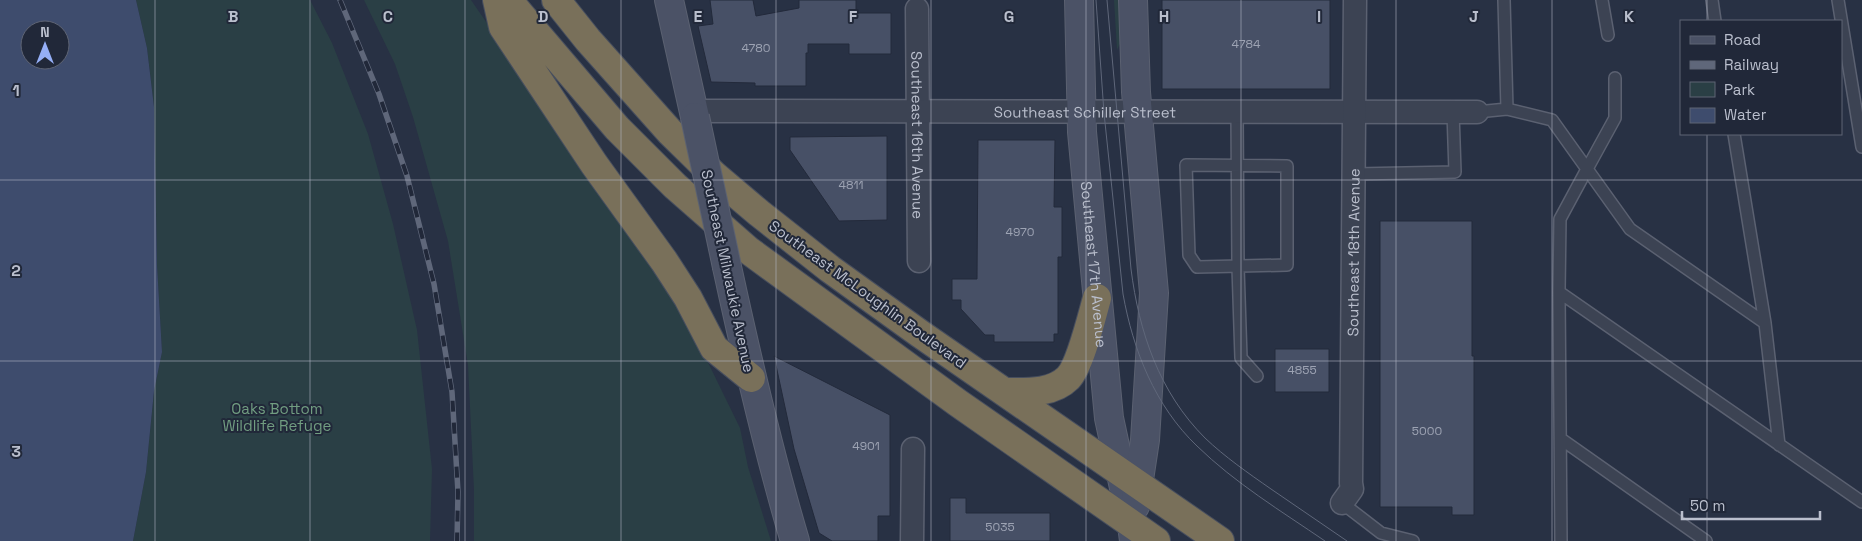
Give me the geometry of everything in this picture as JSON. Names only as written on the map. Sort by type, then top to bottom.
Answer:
[{"type":"highway","points":[[497,0],[503,27],[594,164],[664,261],[688,298],[714,348],[751,378]]},
{"type":"highway","points":[[508,0],[617,128],[675,186],[748,250],[958,403],[1068,479],[1133,533],[1156,541]]},
{"type":"highway","name":"Southeast McLoughlin Boulevard","points":[[556,0],[670,132],[759,214],[830,269],[1220,541]]},
{"type":"highway","points":[[1005,392],[1037,392],[1055,386],[1068,378],[1075,367],[1097,298]]},
{"type":"street","name":"Southeast Milwaukie Avenue","points":[[669,0],[751,378],[777,481],[795,541]]},
{"type":"street","name":"Southeast 17th Avenue","points":[[1079,0],[1082,112],[1109,418],[1130,479],[1133,533]]},
{"type":"street","name":"Southeast 17th Avenue","points":[[1130,479],[1145,440],[1154,293],[1138,112],[1132,0]]},
{"type":"street","name":"Southeast 18th Avenue","points":[[1342,503],[1352,489],[1355,0]]},
{"type":"street","name":"Southeast 16th Avenue","points":[[917,5],[919,261]]},
{"type":"street","name":"Southeast Schiller Street","points":[[695,114],[917,111],[1477,112]]},
{"type":"street","points":[[912,541],[913,449]]},
{"type":"lane","points":[[1504,0],[1507,109]]},
{"type":"lane","points":[[1602,0],[1608,36]]},
{"type":"lane","points":[[1712,0],[1715,20]]},
{"type":"lane","points":[[1838,0],[1841,20]]},
{"type":"lane","points":[[1842,24],[1862,147]]},
{"type":"lane","points":[[1561,541],[1560,219],[1615,118],[1615,78]]},
{"type":"lane","points":[[1477,112],[1507,109],[1552,120],[1630,229],[1765,323]]},
{"type":"lane","points":[[1237,112],[1238,267],[1242,358],[1257,376]]},
{"type":"lane","points":[[1355,174],[1455,172],[1453,112]]},
{"type":"lane","points":[[1734,135],[1765,323],[1779,445]]},
{"type":"lane","points":[[1186,164],[1287,166],[1287,266],[1238,267],[1197,267],[1189,255],[1186,164]]},
{"type":"lane","points":[[1559,292],[1862,502]]},
{"type":"lane","points":[[1561,438],[1706,541]]},
{"type":"lane","points":[[1342,503],[1381,533],[1413,541]]},
{"type":"green space","name":"Oaks Bottom Wildlife Refuge","points":[[136,0],[310,0],[332,43],[368,134],[393,224],[417,330],[432,469],[430,541],[133,541],[146,472],[154,391],[162,352],[157,265],[154,107],[147,48]]},
{"type":"green space","points":[[364,0],[471,0],[677,299],[740,428],[748,467],[771,541],[474,541],[474,490],[468,365],[448,241],[413,117],[395,64]]},
{"type":"green space","points":[[1114,0],[1126,0],[1126,31],[1117,50]]},
{"type":"water","points":[[0,0],[136,0],[147,48],[154,107],[157,265],[162,352],[154,391],[146,472],[133,541],[0,541]]},
{"type":"building","points":[[710,0],[753,0],[756,16],[799,8],[799,0],[856,0],[856,13],[891,13],[891,54],[849,54],[849,44],[808,44],[808,53],[806,53],[806,86],[755,86],[755,83],[711,82],[698,26],[713,24]]},
{"type":"building","points":[[1162,0],[1330,0],[1330,89],[1162,89]]},
{"type":"building","points":[[887,136],[887,220],[839,221],[790,150],[790,137]]},
{"type":"building","points":[[978,140],[1055,140],[1054,207],[1062,207],[1062,257],[1058,257],[1058,334],[1054,334],[1054,342],[994,342],[994,335],[985,335],[961,309],[961,300],[952,300],[952,279],[977,279]]},
{"type":"building","points":[[1380,221],[1472,221],[1474,515],[1452,515],[1452,507],[1380,507]]},
{"type":"building","points":[[1275,349],[1329,349],[1329,392],[1275,392]]},
{"type":"building","points":[[774,356],[890,415],[890,516],[878,516],[878,541],[832,541],[819,533],[794,449]]},
{"type":"building","points":[[950,498],[966,498],[966,513],[1050,513],[1050,541],[950,541]]},
{"type":"tram line","points":[[1096,0],[1104,113],[1123,294],[1133,336],[1148,376],[1169,413],[1197,446],[1227,472],[1275,508],[1325,541]]},
{"type":"tram line","points":[[1107,0],[1131,269],[1139,316],[1163,381],[1189,420],[1221,452],[1245,471],[1347,541]]},
{"type":"railway","points":[[340,0],[379,94],[407,176],[434,284],[452,392],[458,492],[457,541]]}]
